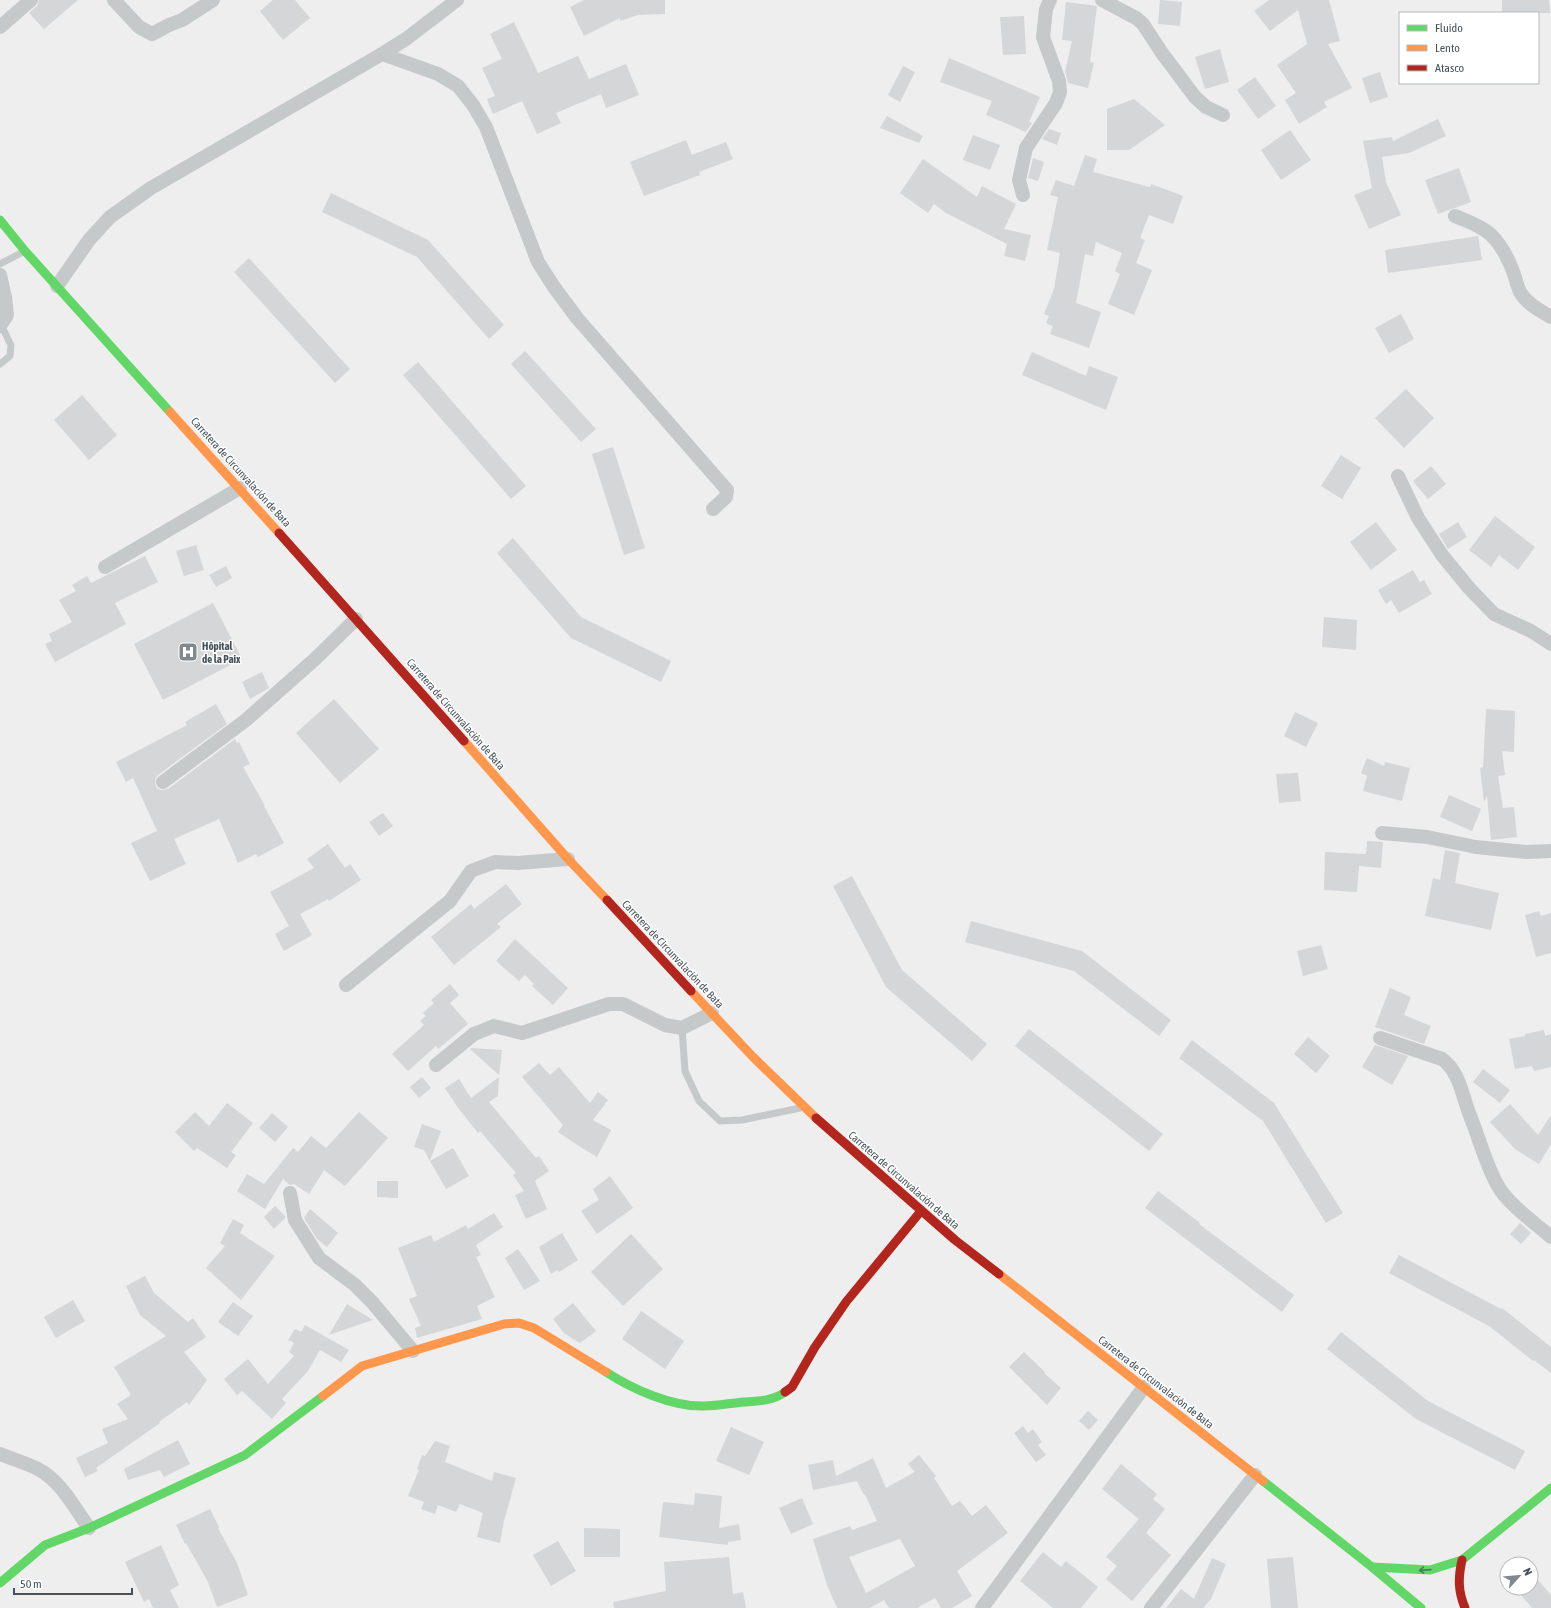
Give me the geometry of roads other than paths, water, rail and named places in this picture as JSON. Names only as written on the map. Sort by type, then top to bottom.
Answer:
[{"type":"main road","name":"Carretera de Circunvalación de Bata","points":[[0,220],[25,251],[240,488],[568,859],[712,1013],[804,1107],[955,1240],[1372,1567],[1421,1608]]},
{"type":"main road","points":[[0,1583],[45,1545],[89,1528],[245,1455],[353,1372],[372,1362],[504,1324],[519,1323],[534,1328],[621,1382],[654,1396],[684,1404],[703,1406],[767,1400],[780,1396],[792,1387],[815,1347],[846,1302],[921,1211]]},
{"type":"main road","points":[[1372,1567],[1430,1570],[1462,1560],[1551,1488]]},
{"type":"main road","points":[[1462,1560],[1458,1577],[1458,1587],[1459,1594],[1465,1608]]},
{"type":"street","points":[[0,27],[31,0]]},
{"type":"street","points":[[114,0],[139,27],[152,34],[182,20],[213,0]]},
{"type":"street","points":[[57,286],[89,240],[110,218],[151,188],[382,54],[406,39],[457,0]]},
{"type":"street","points":[[1023,195],[1019,180],[1026,148],[1056,103],[1060,92],[1059,81],[1043,37],[1046,9],[1050,0]]},
{"type":"street","points":[[1102,0],[1136,18],[1143,24],[1162,53],[1195,97],[1206,106],[1223,115]]},
{"type":"street","points":[[382,54],[438,74],[458,86],[473,105],[486,127],[538,262],[577,318],[727,490],[726,497],[712,509]]},
{"type":"street","points":[[1455,216],[1481,227],[1492,235],[1510,262],[1523,296],[1536,309],[1551,317]]},
{"type":"street","points":[[0,275],[7,315],[0,326]]},
{"type":"street","points":[[1398,476],[1418,518],[1442,555],[1469,588],[1494,614],[1531,631],[1551,644]]},
{"type":"street","points":[[105,567],[240,488]]},
{"type":"street","points":[[163,782],[246,720],[314,660],[356,619]]},
{"type":"street","points":[[1382,833],[1427,837],[1476,847],[1526,852],[1551,851]]},
{"type":"street","points":[[346,985],[450,901],[471,871],[495,862],[518,863],[568,859]]},
{"type":"street","points":[[436,1065],[474,1034],[494,1026],[522,1033],[609,1004],[623,1004],[665,1025],[682,1028],[712,1013]]},
{"type":"street","points":[[1380,1038],[1442,1060],[1449,1064],[1457,1080],[1482,1150],[1498,1186],[1505,1196],[1551,1237]]},
{"type":"street","points":[[290,1193],[296,1220],[319,1258],[355,1286],[372,1302],[413,1350]]},
{"type":"street","points":[[982,1608],[1144,1387]]},
{"type":"street","points":[[0,1454],[38,1469],[49,1476],[62,1489],[89,1528]]},
{"type":"street","points":[[1151,1608],[1255,1475]]},
{"type":"lane","points":[[0,264],[25,251]]},
{"type":"lane","points":[[0,326],[11,345],[10,356],[0,364]]},
{"type":"lane","points":[[682,1028],[686,1071],[699,1101],[720,1121],[742,1120],[804,1107]]},
{"type":"place","name":"Hôpital de la Paix","points":[[188,652]]}]
